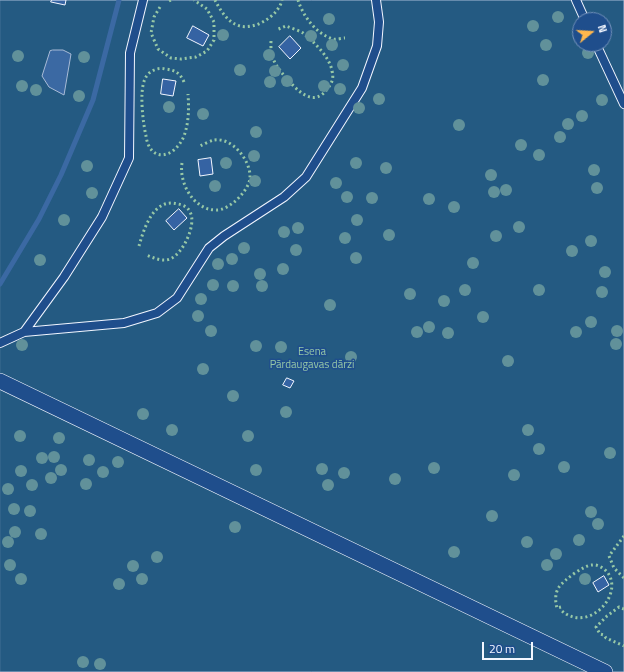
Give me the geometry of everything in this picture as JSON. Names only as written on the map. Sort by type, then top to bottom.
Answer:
[{"type":"street","points":[[0,381],[605,672]]},
{"type":"lane","points":[[24,332],[64,277],[102,217],[129,158],[130,53],[143,0]]},
{"type":"lane","points":[[0,343],[24,332],[124,323],[157,313],[177,298],[209,248],[224,236],[284,197],[306,177],[362,88],[377,46],[379,22],[376,0]]},
{"type":"lane","points":[[576,0],[581,12]]},
{"type":"lane","points":[[600,52],[624,104]]},
{"type":"green space","name":"Esena Pārdaugavas dārzi","points":[[0,0],[624,0],[624,672],[0,672]]},
{"type":"shaded area","points":[[63,50],[71,54],[64,95],[49,87],[42,76],[50,51]]},
{"type":"building","points":[[52,0],[66,0],[65,5],[51,2]]},
{"type":"building","points":[[193,26],[209,35],[203,46],[187,38]]},
{"type":"building","points":[[290,36],[301,48],[290,59],[279,47]]},
{"type":"building","points":[[163,79],[176,81],[173,96],[161,94]]},
{"type":"building","points":[[211,158],[213,174],[200,176],[198,160]]},
{"type":"building","points":[[179,209],[187,218],[174,230],[166,221]]},
{"type":"building","points":[[287,378],[294,381],[290,388],[283,385]]},
{"type":"building","points":[[604,576],[609,585],[598,592],[593,583]]},
{"type":"waterway","points":[[0,284],[39,219],[61,175],[93,100],[119,0]]},
{"type":"hedge","points":[[160,7],[154,17],[151,33],[158,49],[171,58],[181,59],[196,57],[207,51],[214,40],[214,22],[207,9],[194,0]]},
{"type":"hedge","points":[[215,0],[228,19],[240,26],[246,27],[253,26],[272,16],[280,6],[282,0]]},
{"type":"hedge","points":[[298,0],[303,12],[316,29],[327,37],[333,39],[345,38]]},
{"type":"hedge","points":[[271,41],[274,62],[292,84],[307,96],[317,97],[323,94],[331,84],[333,76],[331,66],[325,55],[303,33],[286,26],[276,30]]},
{"type":"hedge","points":[[184,82],[181,76],[172,70],[156,69],[146,76],[142,91],[145,130],[148,145],[152,151],[157,154],[163,155],[169,153],[175,149],[184,136],[187,126],[188,94]]},
{"type":"hedge","points":[[182,163],[182,173],[186,187],[194,200],[201,206],[216,210],[227,207],[233,203],[247,187],[250,176],[247,163],[239,151],[227,142],[214,140],[200,146]]},
{"type":"hedge","points":[[139,246],[147,223],[156,209],[162,205],[170,203],[182,205],[188,209],[192,217],[192,224],[188,238],[180,251],[175,256],[167,260],[146,255]]},
{"type":"hedge","points":[[624,536],[609,556],[614,568],[624,578]]},
{"type":"hedge","points":[[561,607],[557,608],[556,605],[558,589],[574,573],[584,567],[594,565],[601,567],[608,573],[612,582],[611,592],[607,602],[600,610],[581,618],[571,616],[561,610]]},
{"type":"hedge","points":[[624,609],[619,607],[596,627],[600,634],[624,646]]}]
